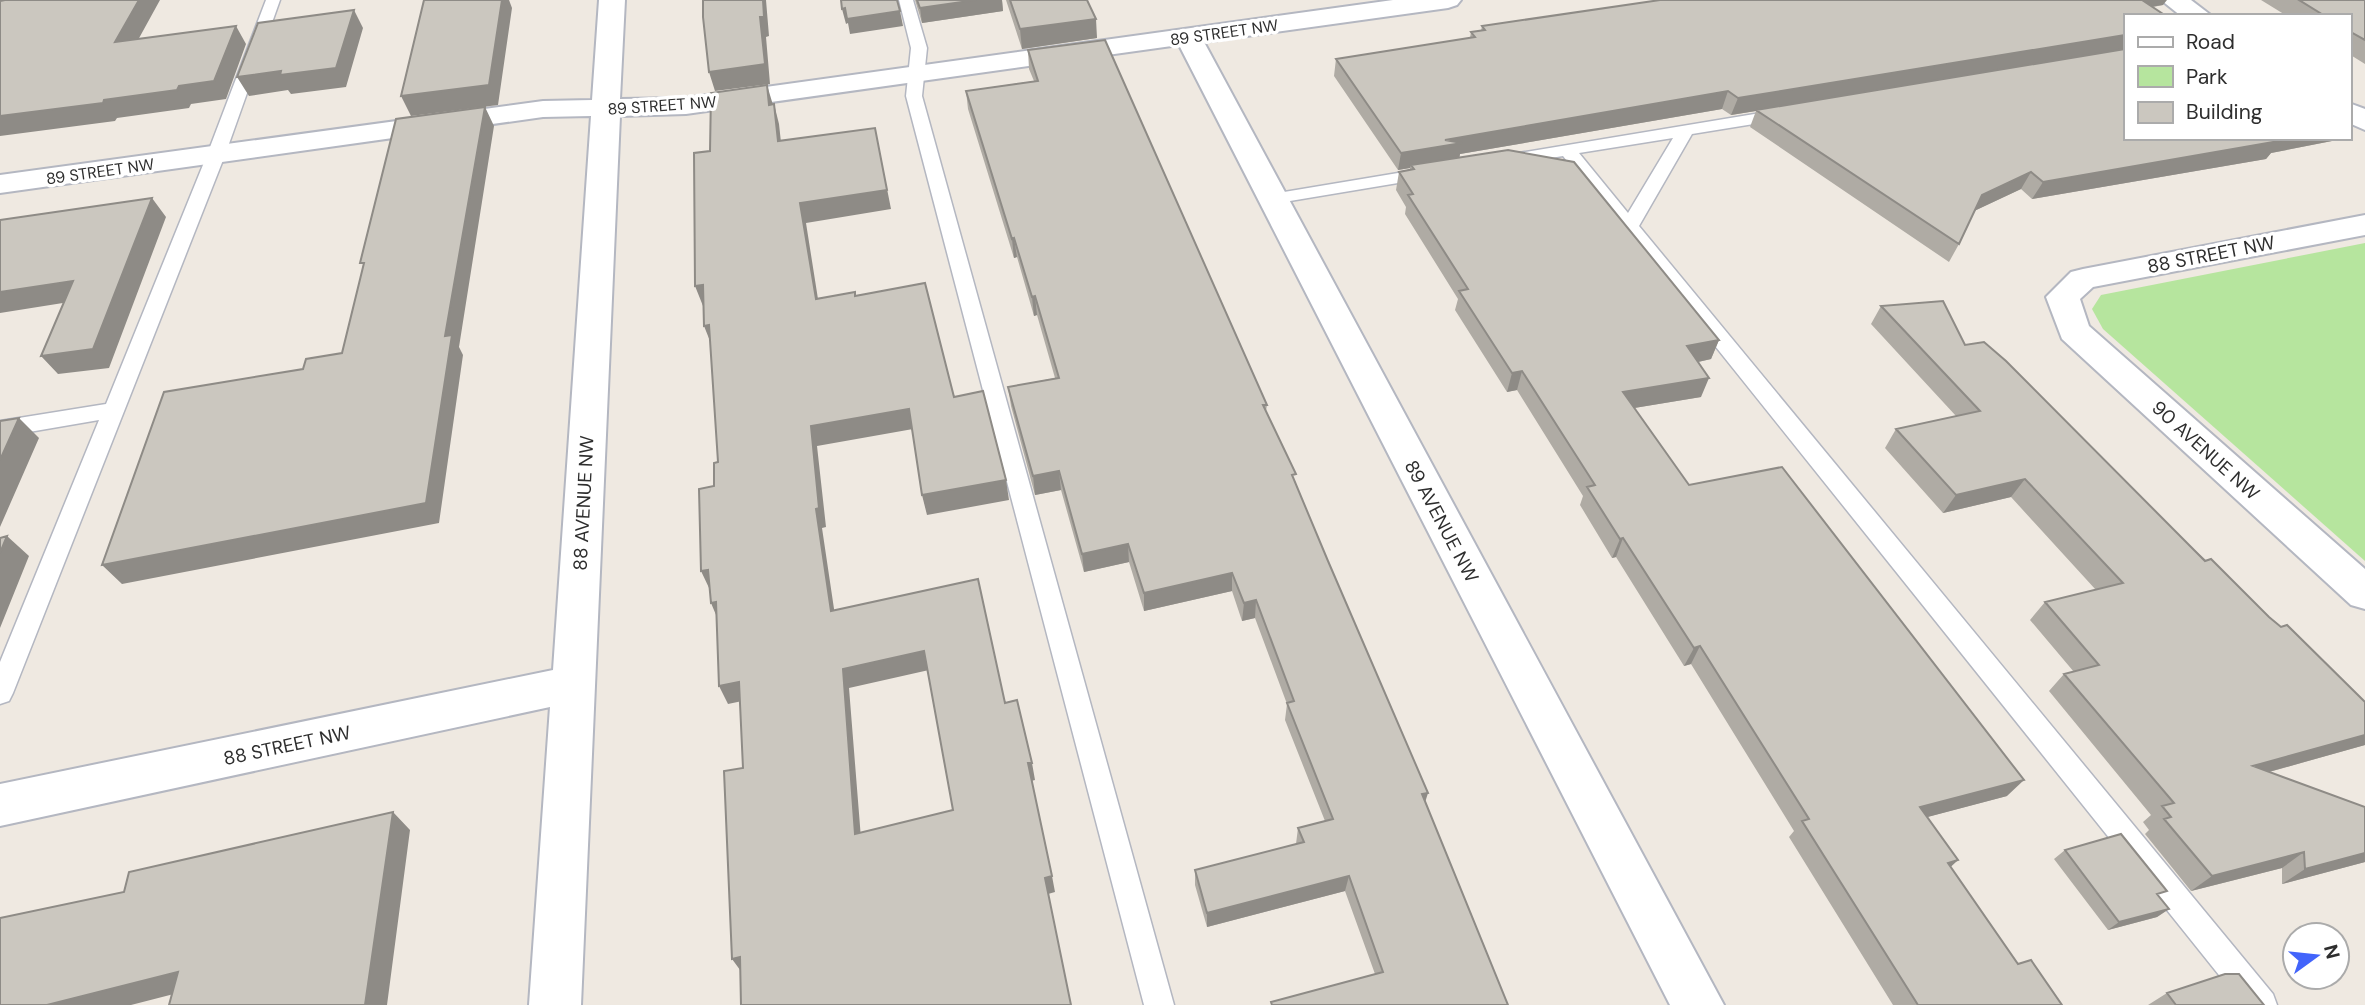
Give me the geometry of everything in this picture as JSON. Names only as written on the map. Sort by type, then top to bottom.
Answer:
[{"type":"street","name":"88 AVENUE NW","points":[[555,1005],[612,0]]},
{"type":"street","name":"89 STREET NW","points":[[0,184],[543,109],[686,106],[1448,0]]},
{"type":"street","points":[[2174,0],[2196,14]]},
{"type":"street","name":"89 AVENUE NW","points":[[1188,37],[1698,1005]]},
{"type":"street","name":"88 STREET NW","points":[[2063,297],[2083,279],[2365,225]]},
{"type":"street","name":"90 AVENUE NW","points":[[2063,297],[2074,331],[2365,593]]},
{"type":"street","name":"88 STREET NW","points":[[0,805],[573,684]]},
{"type":"lane","points":[[0,693],[216,155],[273,0]]},
{"type":"lane","points":[[906,0],[919,48],[914,96],[1159,1005]]},
{"type":"lane","points":[[1488,163],[1795,112]]},
{"type":"lane","points":[[1629,227],[1685,131]]},
{"type":"lane","points":[[1567,150],[2262,1005]]},
{"type":"lane","points":[[1272,199],[1448,170]]},
{"type":"lane","points":[[0,429],[112,410]]},
{"type":"green space","points":[[2365,243],[2365,561],[2103,329],[2092,309],[2101,295]]},
{"type":"building","points":[[139,0],[115,42],[236,26],[214,81],[179,86],[177,90],[104,100],[103,103],[0,116],[0,1]]},
{"type":"building","points":[[424,0],[502,0],[489,85],[401,96]]},
{"type":"building","points":[[703,0],[763,0],[764,17],[760,17],[765,64],[709,72]]},
{"type":"building","points":[[841,0],[897,0],[900,11],[847,19]]},
{"type":"building","points":[[917,0],[976,0],[920,8]]},
{"type":"building","points":[[1010,0],[1087,0],[1096,19],[1020,29]]},
{"type":"building","points":[[1660,0],[2142,0],[2163,14],[2124,14],[2124,35],[1738,98],[1728,91],[1445,140],[1462,143],[1401,153],[1336,59],[1475,37],[1471,32],[1485,30],[1482,26]]},
{"type":"building","points":[[2299,0],[2365,0],[2365,40],[2351,32],[2351,14],[2322,14]]},
{"type":"building","points":[[354,10],[336,68],[237,77],[258,23]]},
{"type":"building","points":[[1105,40],[1267,405],[1263,405],[1296,474],[1292,475],[1428,793],[1422,794],[1508,1005],[1272,1005],[1271,1002],[1383,972],[1349,876],[1207,913],[1195,870],[1304,842],[1298,828],[1333,819],[1287,703],[1294,701],[1256,600],[1244,603],[1232,573],[1144,593],[1128,544],[1082,554],[1059,471],[1033,476],[1008,387],[1059,378],[1035,296],[1032,297],[1014,238],[1012,239],[966,91],[1038,81],[1028,50]]},
{"type":"building","points":[[2124,49],[2124,140],[2279,141],[2043,182],[2031,172],[1982,195],[1959,244],[1756,110]]},
{"type":"building","points":[[767,85],[769,105],[774,104],[778,141],[875,128],[887,190],[800,203],[816,299],[855,292],[855,296],[925,283],[954,397],[983,391],[1006,480],[922,495],[909,409],[811,426],[819,508],[816,509],[831,611],[978,579],[1005,703],[1017,700],[1032,763],[1028,763],[1052,876],[1045,878],[1071,1005],[741,1005],[740,957],[732,959],[724,771],[743,768],[739,682],[719,686],[716,602],[711,603],[708,570],[701,571],[699,489],[714,486],[714,463],[718,462],[709,325],[704,326],[703,285],[695,286],[694,153],[710,151],[711,93]],"holes":[[[924,651],[953,810],[855,834],[843,669]]]},
{"type":"building","points":[[485,107],[445,336],[452,335],[426,503],[102,565],[164,392],[303,369],[306,359],[342,353],[364,263],[360,263],[396,119]]},
{"type":"building","points":[[1508,150],[1574,162],[1719,340],[1687,346],[1709,378],[1623,392],[1689,485],[1782,467],[2024,780],[1920,807],[1958,860],[1948,863],[2018,964],[2031,960],[2062,1005],[1918,1005],[1802,821],[1809,819],[1700,646],[1694,648],[1623,538],[1620,539],[1587,487],[1595,485],[1522,371],[1512,373],[1459,291],[1468,289],[1408,195],[1413,194],[1399,172],[1414,169],[1411,165]]},
{"type":"building","points":[[152,198],[93,349],[41,356],[73,281],[0,292],[0,220]]},
{"type":"building","points":[[1943,301],[1965,345],[1984,342],[2006,361],[2205,561],[2211,559],[2281,627],[2287,625],[2365,702],[2365,735],[2253,766],[2365,807],[2365,853],[2305,869],[2304,852],[2212,876],[2164,819],[2171,817],[2162,806],[2174,803],[2064,674],[2099,665],[2045,602],[2123,583],[2025,479],[1956,495],[1896,429],[1980,411],[1881,306]]},
{"type":"building","points":[[19,418],[0,460],[0,421]]},
{"type":"building","points":[[7,536],[0,553],[0,538]]},
{"type":"building","points":[[393,812],[365,1005],[169,1005],[178,972],[47,1005],[0,1005],[0,918],[124,892],[129,872]]},
{"type":"building","points":[[2121,834],[2167,891],[2157,894],[2169,909],[2119,922],[2065,850]]},
{"type":"building","points":[[2225,974],[2239,974],[2264,1005],[2176,1005],[2167,993]]}]
